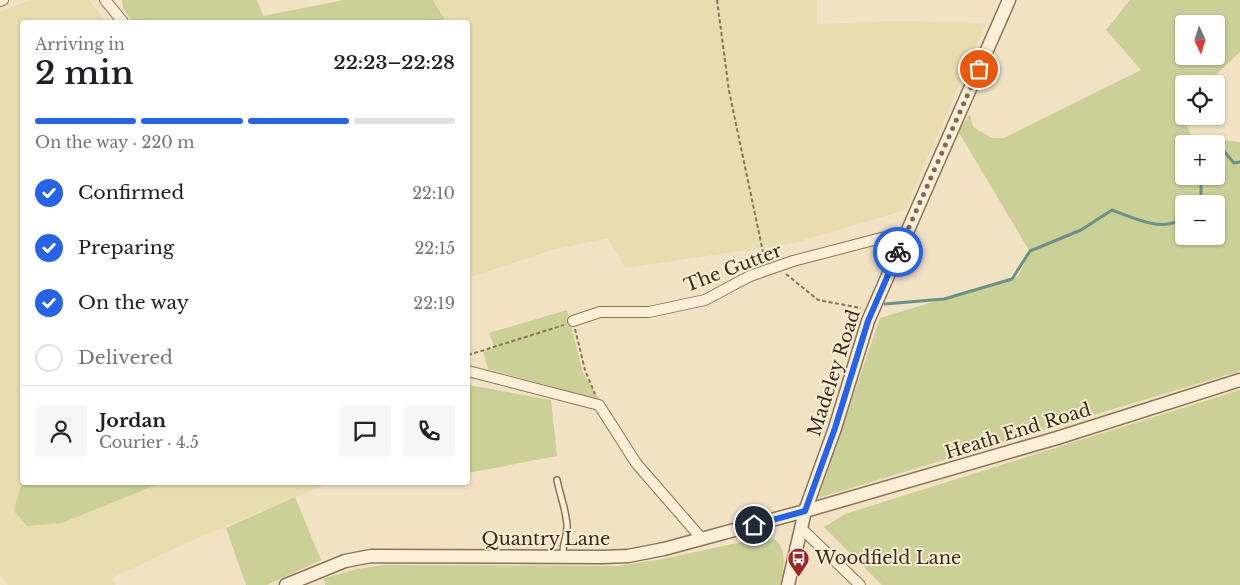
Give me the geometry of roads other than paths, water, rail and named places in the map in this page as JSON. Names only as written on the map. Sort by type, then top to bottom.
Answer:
[{"type":"street","points":[[105,0],[121,20]]},
{"type":"street","name":"Madeley Road","points":[[788,585],[805,511],[835,428],[874,309],[1009,0]]},
{"type":"street","name":"The Gutter","points":[[574,322],[600,312],[649,312],[705,300],[750,276],[777,267],[885,237],[904,240]]},
{"type":"street","points":[[470,373],[599,405],[636,463],[702,539]]},
{"type":"street","name":"Heath End Road","points":[[805,511],[1057,438],[1240,380]]},
{"type":"street","name":"Quantry Lane","points":[[286,585],[345,561],[371,556],[628,556],[702,539],[805,511]]},
{"type":"street","points":[[802,529],[860,585]]},
{"type":"lane","points":[[557,480],[567,524],[562,542],[564,557]]},
{"type":"waterway","points":[[1225,152],[1234,163],[1240,162]]},
{"type":"waterway","points":[[1201,185],[1201,195]]},
{"type":"waterway","points":[[885,304],[944,299],[1012,279],[1030,251],[1081,230],[1112,210],[1148,223],[1167,224],[1175,222]]},
{"type":"place","name":"Woodfield Lane","points":[[799,577]]}]
